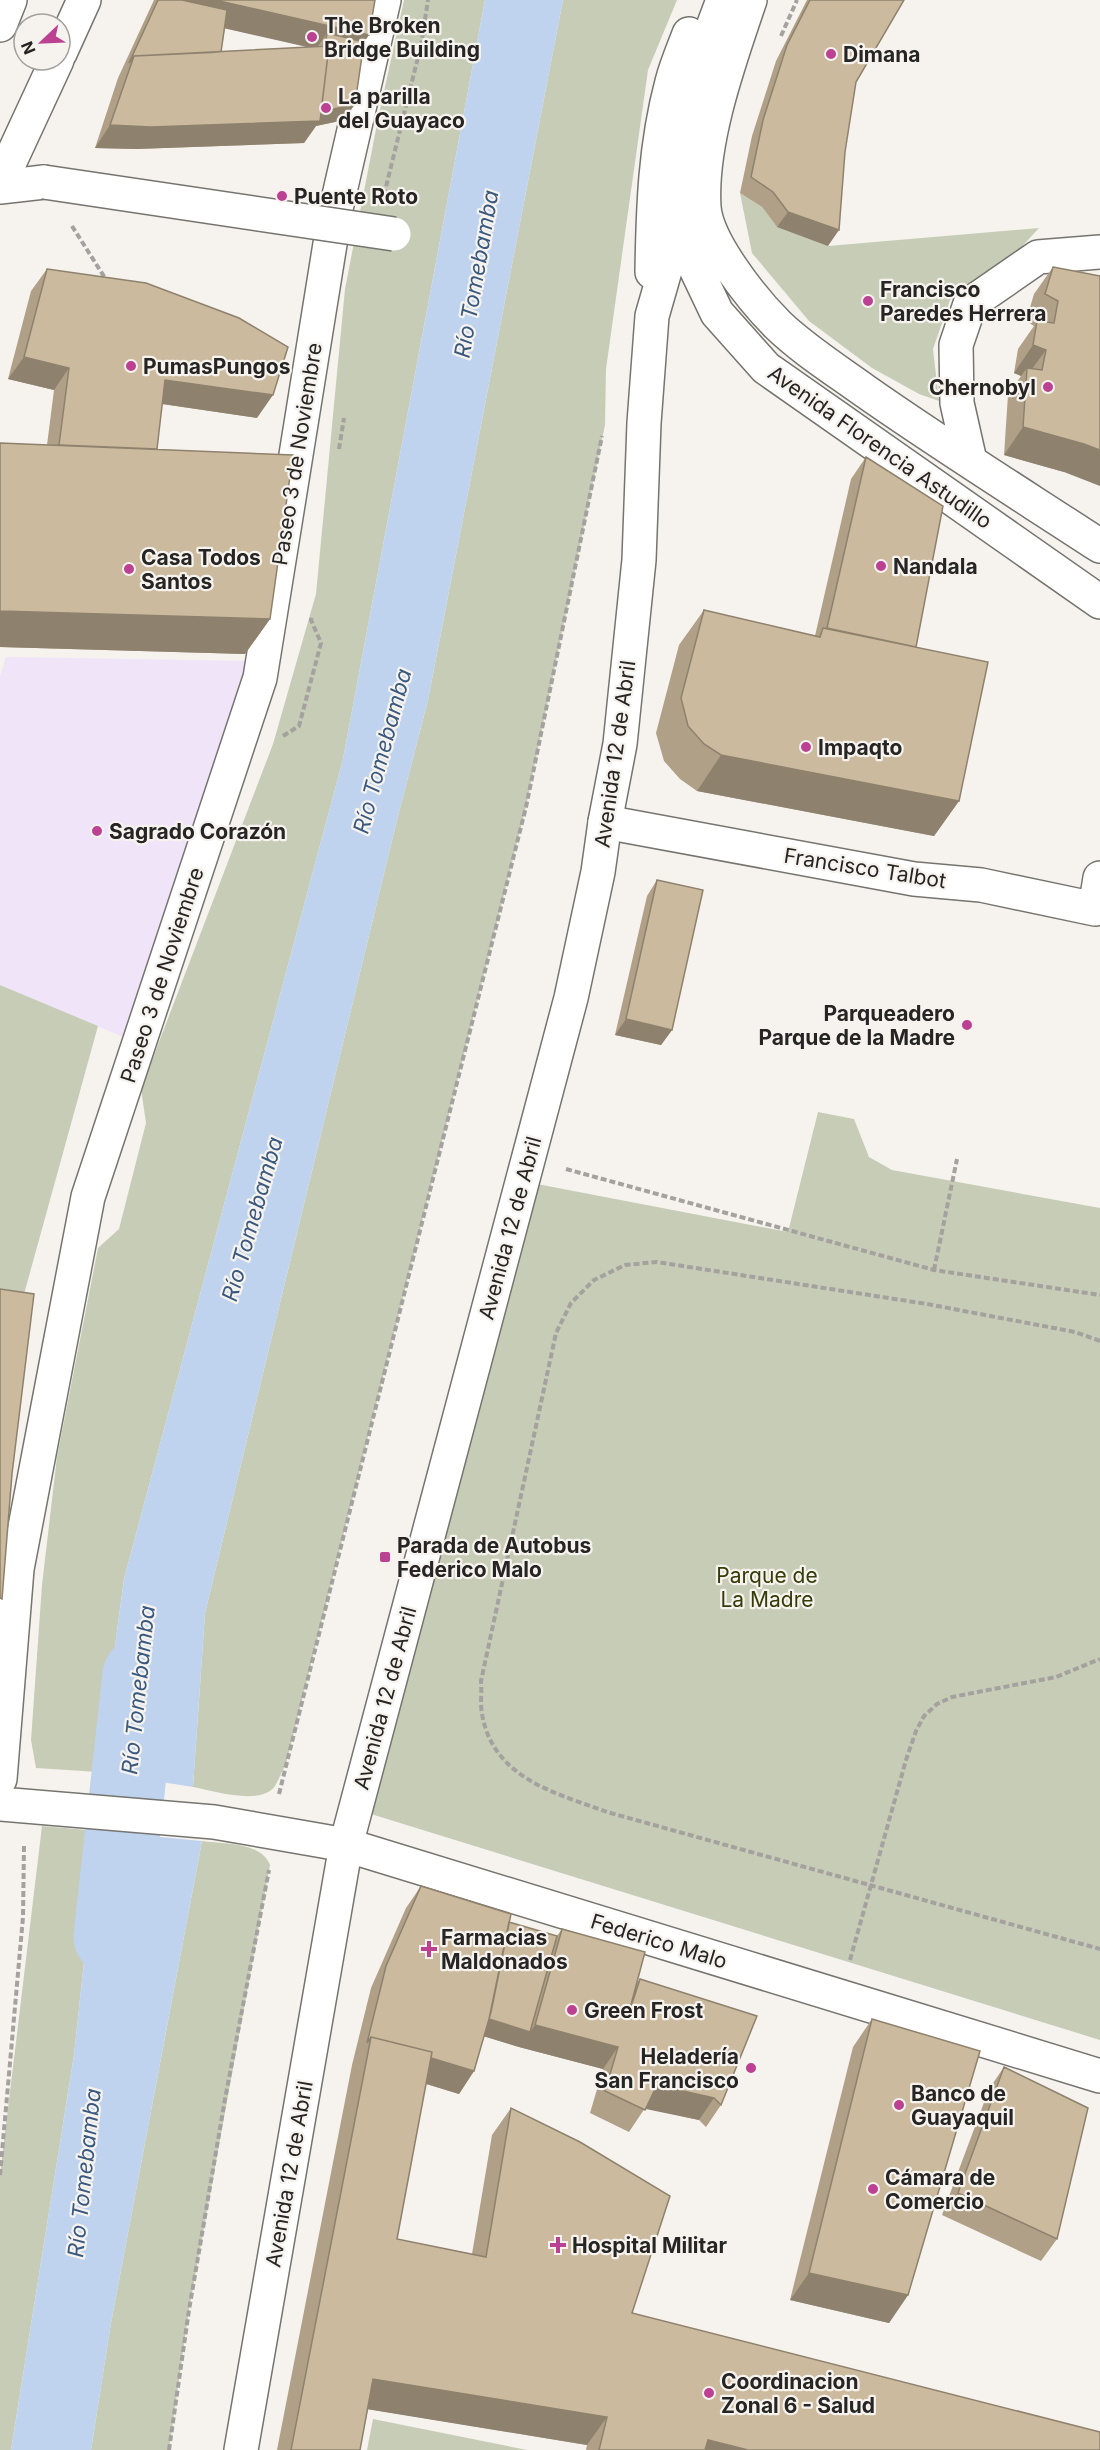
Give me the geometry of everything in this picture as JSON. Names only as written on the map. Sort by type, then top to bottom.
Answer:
[{"type":"street","points":[[0,25],[10,0]]},
{"type":"street","points":[[72,26],[84,0]]},
{"type":"street","name":"Paseo 3 de Noviembre","points":[[0,1779],[16,1569],[88,1197],[260,678],[335,213],[384,0]]},
{"type":"street","points":[[652,316],[653,193],[663,120],[672,80],[701,0]]},
{"type":"street","name":"Avenida 12 de Abril","points":[[241,2450],[346,1845],[571,998],[598,872],[620,744],[639,560],[644,423],[652,316],[677,229],[685,130],[701,59],[723,0]]},
{"type":"street","name":"Avenida Florencia Astudillo","points":[[750,0],[722,82],[706,165],[704,209],[718,249],[778,325],[822,360],[888,407],[1100,546]]},
{"type":"street","points":[[52,72],[0,185],[44,182],[394,234]]},
{"type":"street","name":"Avenida Florencia Astudillo","points":[[677,229],[717,313],[766,368],[1100,602]]},
{"type":"street","points":[[970,461],[957,403],[956,345],[970,304],[1038,257],[1100,252]]},
{"type":"street","name":"Francisco Talbot","points":[[605,822],[914,879],[981,885],[1095,909],[1100,878]]},
{"type":"street","name":"Federico Malo","points":[[24,1806],[214,1822],[346,1845],[1100,2076]]},
{"type":"path","points":[[44,182],[105,278]]},
{"type":"path","points":[[169,2450],[189,2310],[225,2099],[268,1879],[273,1832],[286,1764],[526,807],[605,424]]},
{"type":"path","points":[[528,1159],[934,1270],[1100,1295]]},
{"type":"path","points":[[934,1270],[957,1159]]},
{"type":"path","points":[[1100,1341],[1075,1332],[927,1304],[657,1262],[625,1265],[594,1280],[571,1303],[556,1333],[481,1681],[482,1714],[494,1746],[515,1772],[554,1793],[607,1812],[1100,1948]]},
{"type":"path","points":[[840,1996],[906,1760],[924,1716],[937,1704],[952,1697],[1056,1677],[1100,1659]]},
{"type":"path","points":[[0,2175],[22,1917],[24,1806]]},
{"type":"shaded area","name":"Sagrado Corazón","points":[[6,657],[254,661],[123,1037],[0,985],[0,676]]},
{"type":"green space","points":[[404,0],[485,0],[343,759],[124,1579],[98,1772],[36,1768],[31,1740],[42,1585],[57,1457],[98,1248],[119,1229],[146,1123],[141,1089],[273,744],[316,594],[345,289]]},
{"type":"green space","points":[[563,0],[677,0],[648,70],[606,369],[605,425],[526,807],[286,1764],[275,1786],[268,1792],[248,1796],[224,1794],[193,1787],[205,1613],[428,700]]},
{"type":"green space","points":[[740,193],[762,207],[777,227],[828,246],[1039,228],[1006,264],[950,300],[933,349],[939,401],[919,394],[872,368],[809,321],[752,253]]},
{"type":"green space","points":[[0,985],[98,1026],[18,1316],[0,1313]]},
{"type":"green space","name":"Parque de La Madre","points":[[818,1112],[854,1119],[869,1157],[892,1170],[1100,1208],[1100,2040],[371,1814],[537,1184],[788,1232]]},
{"type":"green space","points":[[42,1826],[98,1831],[74,2055],[11,2450],[0,2450],[0,2175]]},
{"type":"green space","points":[[202,1841],[251,1848],[266,1857],[270,1865],[189,2310],[169,2450],[91,2450],[111,2323]]},
{"type":"green space","points":[[373,2419],[527,2450],[367,2450]]},
{"type":"water","points":[[485,0],[563,0],[428,700],[205,1613],[193,1787],[98,1772],[124,1579],[343,759]]},
{"type":"water","points":[[98,1831],[202,1841],[111,2323],[91,2450],[11,2450],[74,2055]]},
{"type":"building","points":[[158,0],[182,0],[227,10],[221,52],[134,56],[129,63]]},
{"type":"building","points":[[215,0],[375,0],[369,35]]},
{"type":"building","points":[[810,0],[904,0],[856,82],[845,152],[839,230],[788,212],[773,192],[751,177],[763,120],[787,45]]},
{"type":"building","points":[[327,33],[364,42],[355,104],[321,112],[329,46],[325,46]]},
{"type":"building","points":[[329,46],[320,121],[151,127],[110,125],[134,56]]},
{"type":"building","points":[[1053,267],[1100,276],[1100,450],[1023,427],[1027,368],[1042,370],[1046,350],[1033,345],[1037,321],[1054,323],[1058,301],[1045,294]]},
{"type":"building","points":[[47,269],[146,283],[239,318],[288,347],[273,395],[165,380],[157,449],[59,445],[69,368],[24,357]]},
{"type":"building","name":"Casa Todos Santos","points":[[0,443],[293,455],[270,619],[0,611]]},
{"type":"building","points":[[866,457],[943,506],[916,647],[827,628]]},
{"type":"building","name":"Impaqto","points":[[704,610],[820,637],[823,628],[988,662],[959,801],[721,755],[704,744],[688,726],[681,698]]},
{"type":"building","points":[[657,880],[703,890],[672,1030],[626,1019]]},
{"type":"building","points":[[0,1289],[34,1294],[12,1474],[2,1599],[0,1598]]},
{"type":"building","points":[[421,1886],[511,1914],[491,2012],[474,2071],[431,2058],[432,2052],[371,2037],[367,2043],[386,1966]]},
{"type":"building","points":[[509,1922],[557,1936],[530,2032],[489,2019]]},
{"type":"building","points":[[562,1929],[645,1952],[628,2016],[640,1979],[757,2016],[721,2105],[714,2098],[657,2085],[645,2110],[605,2091],[618,2047],[535,2025]]},
{"type":"building","name":"Cámara de Comercio","points":[[872,2019],[980,2051],[908,2295],[809,2273]]},
{"type":"building","points":[[371,2037],[432,2052],[397,2239],[486,2257],[511,2108],[580,2142],[670,2196],[632,2313],[1100,2432],[1100,2450],[748,2450],[708,2440],[705,2450],[599,2450],[607,2417],[373,2379],[360,2450],[291,2450]]},
{"type":"building","points":[[1004,2067],[1088,2108],[1057,2239],[958,2193]]},
{"type":"waterway","name":"Río Tomebamba","points":[[111,1937],[140,1675]]},
{"type":"place","name":"The Broken Bridge Building","points":[[312,37]]},
{"type":"place","name":"Dimana","points":[[831,54]]},
{"type":"place","name":"La parilla del Guayaco","points":[[326,108]]},
{"type":"place","name":"Puente Roto","points":[[282,196]]},
{"type":"place","name":"Francisco Paredes Herrera","points":[[868,301]]},
{"type":"place","name":"PumasPungos","points":[[131,366]]},
{"type":"place","name":"Chernobyl","points":[[1048,387]]},
{"type":"place","name":"Nandala","points":[[881,566]]},
{"type":"place","name":"Casa Todos Santos","points":[[129,569]]},
{"type":"place","name":"Impaqto","points":[[806,747]]},
{"type":"place","name":"Sagrado Corazón","points":[[97,831]]},
{"type":"place","name":"Parqueadero Parque de la Madre","points":[[967,1025]]},
{"type":"place","name":"Parada de Autobus Federico Malo","points":[[385,1557]]},
{"type":"place","name":"Farmacias Maldonados","points":[[429,1949]]},
{"type":"place","name":"Green Frost","points":[[572,2010]]},
{"type":"place","name":"Heladería San Francisco","points":[[751,2068]]},
{"type":"place","name":"Banco de Guayaquil","points":[[899,2105]]},
{"type":"place","name":"Cámara de Comercio","points":[[873,2189]]},
{"type":"place","name":"Hospital Militar","points":[[558,2245]]},
{"type":"place","name":"Coordinacion Zonal 6 - Salud","points":[[709,2393]]}]
